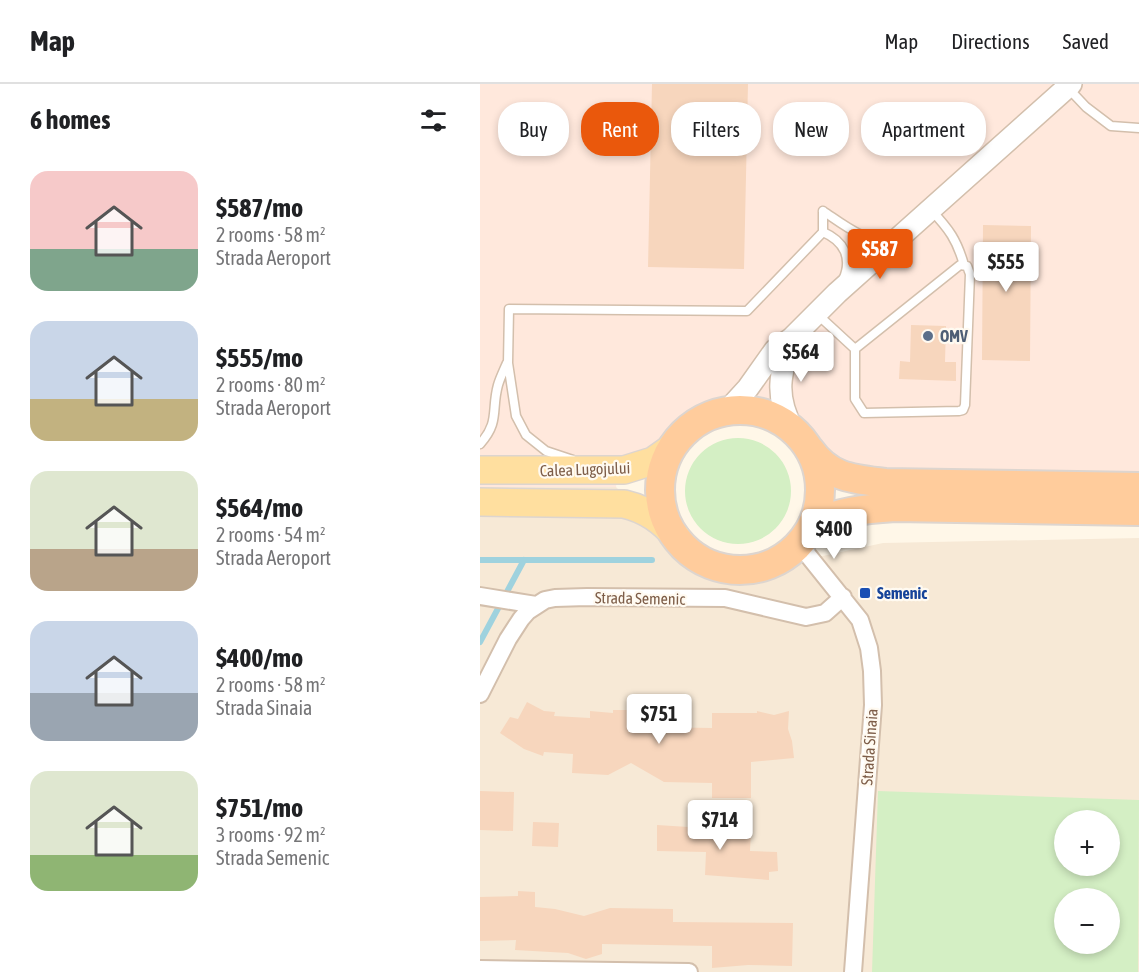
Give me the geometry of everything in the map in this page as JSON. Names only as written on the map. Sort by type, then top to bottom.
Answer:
[{"type":"highway","points":[[1139,487],[866,481],[846,477],[826,468],[800,438],[776,418],[747,411],[726,412],[701,420],[679,438],[665,463],[661,492],[664,513],[678,538],[691,552],[702,560],[721,567],[740,570],[760,567],[778,560],[805,535],[837,514],[856,510],[895,507],[1139,511]]},
{"type":"highway","points":[[800,438],[816,464],[820,485],[819,506],[805,535]]},
{"type":"main road","name":"Calea Lugojului","points":[[480,470],[610,471],[631,469],[653,461],[679,438]]},
{"type":"main road","name":"Calea Lugojului","points":[[480,502],[624,504],[654,516],[678,538]]},
{"type":"street","points":[[726,412],[775,350],[792,339],[837,293],[1069,86]]},
{"type":"street","points":[[792,339],[784,360],[780,388],[783,412],[800,438]]},
{"type":"street","name":"Strada Sinaia","points":[[805,535],[843,597],[861,620],[869,648],[872,671],[873,705],[853,972]]},
{"type":"street","points":[[480,596],[536,605]]},
{"type":"street","name":"Strada Semenic","points":[[536,605],[545,600],[565,598],[725,598],[806,617],[825,612],[843,597]]},
{"type":"street","points":[[480,694],[514,628],[536,605]]},
{"type":"street","points":[[480,969],[689,972]]},
{"type":"lane","points":[[1069,86],[1086,107],[1111,126],[1139,128]]},
{"type":"lane","points":[[817,314],[855,348],[855,399],[864,413],[963,410],[970,274],[952,234],[932,210]]},
{"type":"lane","points":[[610,471],[546,451],[526,435],[516,416],[508,363],[509,309],[747,311],[823,232],[824,211],[851,231],[864,236],[881,241],[897,239]]},
{"type":"lane","points":[[823,232],[841,242],[846,254],[846,274],[837,293]]},
{"type":"lane","points":[[855,348],[960,265],[964,265]]},
{"type":"lane","points":[[480,444],[488,435],[495,418],[498,386],[508,363]]},
{"type":"shaded area","points":[[480,84],[1139,84],[1139,478],[885,483],[802,440],[780,420],[762,413],[740,410],[707,417],[618,471],[616,487],[480,487]]},
{"type":"shaded area","points":[[480,487],[616,487],[688,561],[725,578],[770,574],[795,562],[883,543],[1139,538],[1139,972],[480,972]]},
{"type":"green space","points":[[738,438],[758,442],[776,453],[787,471],[791,491],[787,511],[776,529],[758,540],[738,544],[718,540],[700,529],[689,511],[685,491],[689,471],[700,453],[718,442]]},
{"type":"green space","points":[[878,791],[1139,800],[1138,972],[872,972]]},
{"type":"building","points":[[652,84],[748,84],[748,102],[671,102],[671,156],[746,156],[744,269],[648,267],[650,156],[659,156],[659,102],[652,102]]},
{"type":"building","points":[[983,225],[1031,226],[1030,361],[982,360]]},
{"type":"building","points":[[911,325],[946,326],[945,362],[956,362],[956,381],[899,379],[900,361],[910,362]]},
{"type":"building","points":[[527,702],[544,711],[555,712],[554,716],[590,718],[590,711],[613,713],[613,710],[649,710],[649,727],[712,728],[712,713],[757,713],[757,711],[774,715],[789,711],[788,729],[794,758],[751,762],[751,798],[712,798],[712,783],[664,782],[631,763],[608,775],[572,773],[573,754],[544,752],[543,756],[524,749],[500,733],[510,717],[518,719]]},
{"type":"building","points":[[480,791],[514,792],[513,831],[480,830]]},
{"type":"building","points":[[533,822],[559,823],[558,847],[532,846]]},
{"type":"building","points":[[657,825],[751,831],[750,851],[777,852],[778,871],[769,872],[769,880],[705,875],[706,852],[657,851]]},
{"type":"building","points":[[518,891],[535,892],[535,907],[584,916],[610,908],[673,909],[673,922],[793,923],[792,966],[748,965],[712,968],[712,946],[602,944],[602,954],[586,959],[568,953],[515,950],[516,940],[480,941],[480,897],[518,896]]},
{"type":"waterway","points":[[480,560],[652,560]]},
{"type":"waterway","points":[[480,642],[524,560]]},
{"type":"place","name":"OMV","points":[[928,336]]},
{"type":"place","name":"Semenic","points":[[865,593]]}]
